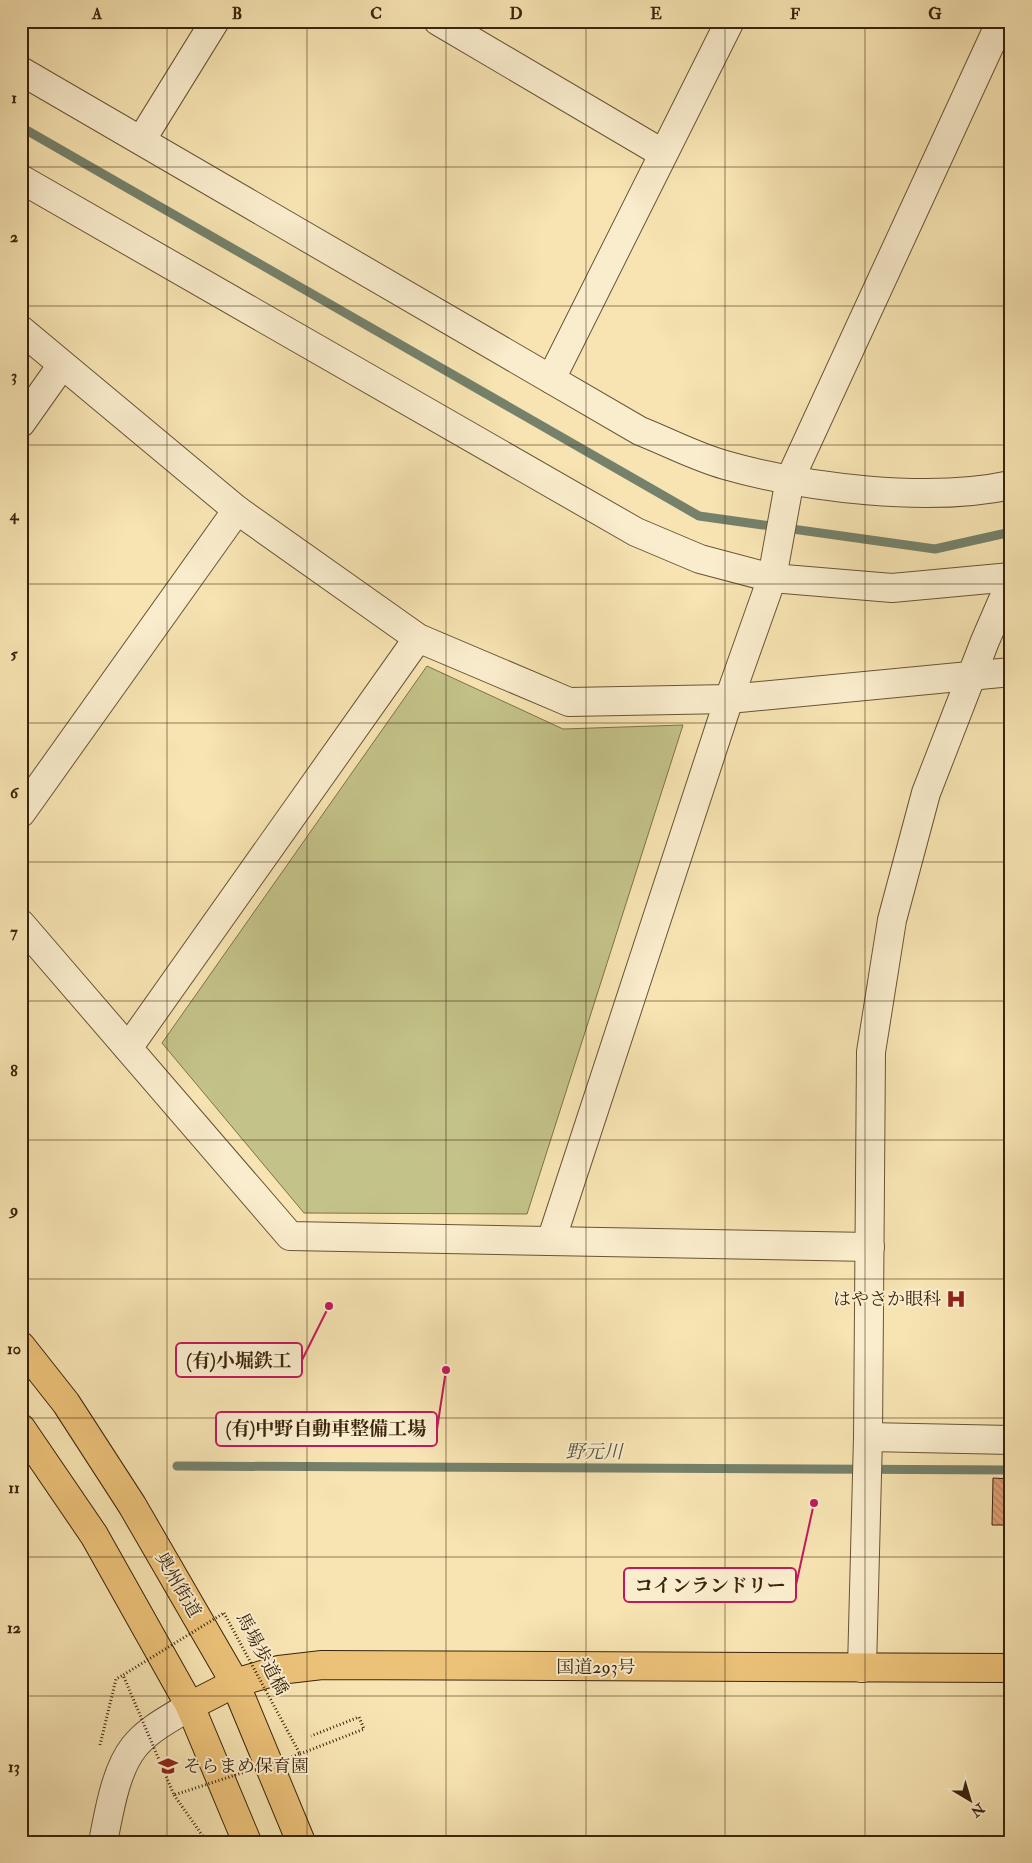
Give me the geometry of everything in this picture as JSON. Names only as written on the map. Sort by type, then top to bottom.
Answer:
[{"type":"highway","name":"奥州街道","points":[[21,1346],[66,1403],[132,1505],[235,1683],[301,1842]]},
{"type":"highway","points":[[21,1428],[94,1535],[190,1706],[247,1842]]},
{"type":"highway","name":"国道293号","points":[[190,1706],[235,1683],[279,1670],[322,1664],[1011,1668]]},
{"type":"street","points":[[142,140],[215,21]]},
{"type":"street","points":[[551,379],[730,21]]},
{"type":"street","points":[[551,1241],[729,699],[772,578],[790,480],[1001,21]]},
{"type":"street","points":[[441,22],[662,154]]},
{"type":"street","points":[[21,71],[640,431],[724,465],[790,480],[888,492],[984,490],[1011,485]]},
{"type":"street","points":[[21,179],[636,532],[700,560],[772,578],[892,588],[1011,577]]},
{"type":"street","points":[[21,330],[236,510],[418,638],[569,702],[729,699],[1011,672]]},
{"type":"street","points":[[21,423],[62,365]]},
{"type":"street","points":[[21,814],[236,510]]},
{"type":"street","points":[[862,1668],[868,1437],[872,1052],[892,920],[926,793],[1011,581]]},
{"type":"street","points":[[128,1048],[418,638]]},
{"type":"street","points":[[21,924],[290,1236],[870,1247]]},
{"type":"street","points":[[868,1437],[1011,1440]]},
{"type":"street","points":[[103,1842],[114,1787],[134,1747],[159,1725],[190,1706]]},
{"type":"path","name":"馬場歩道橋","points":[[123,1675],[224,1613],[300,1754]]},
{"type":"path","points":[[100,1746],[116,1679],[123,1675],[174,1795],[207,1842]]},
{"type":"path","points":[[174,1795],[300,1754],[364,1729],[359,1717],[311,1736]]},
{"type":"shaded area","points":[[427,666],[563,729],[683,725],[527,1214],[304,1213],[162,1043]]},
{"type":"building","points":[[993,1478],[1011,1479],[1011,1525],[992,1525]]},
{"type":"waterway","points":[[21,127],[699,516],[935,549],[1011,532]]},
{"type":"waterway","name":"野元川","points":[[177,1466],[1011,1470]]},
{"type":"place","name":"はやさか眼科","points":[[956,1299]]},
{"type":"place","name":"(有)小堀鉄工","points":[[329,1306]]},
{"type":"place","name":"(有)中野自動車整備工場","points":[[446,1370]]},
{"type":"place","name":"コインランドリー","points":[[814,1503]]},
{"type":"place","name":"そらまめ保育園","points":[[168,1766]]}]
